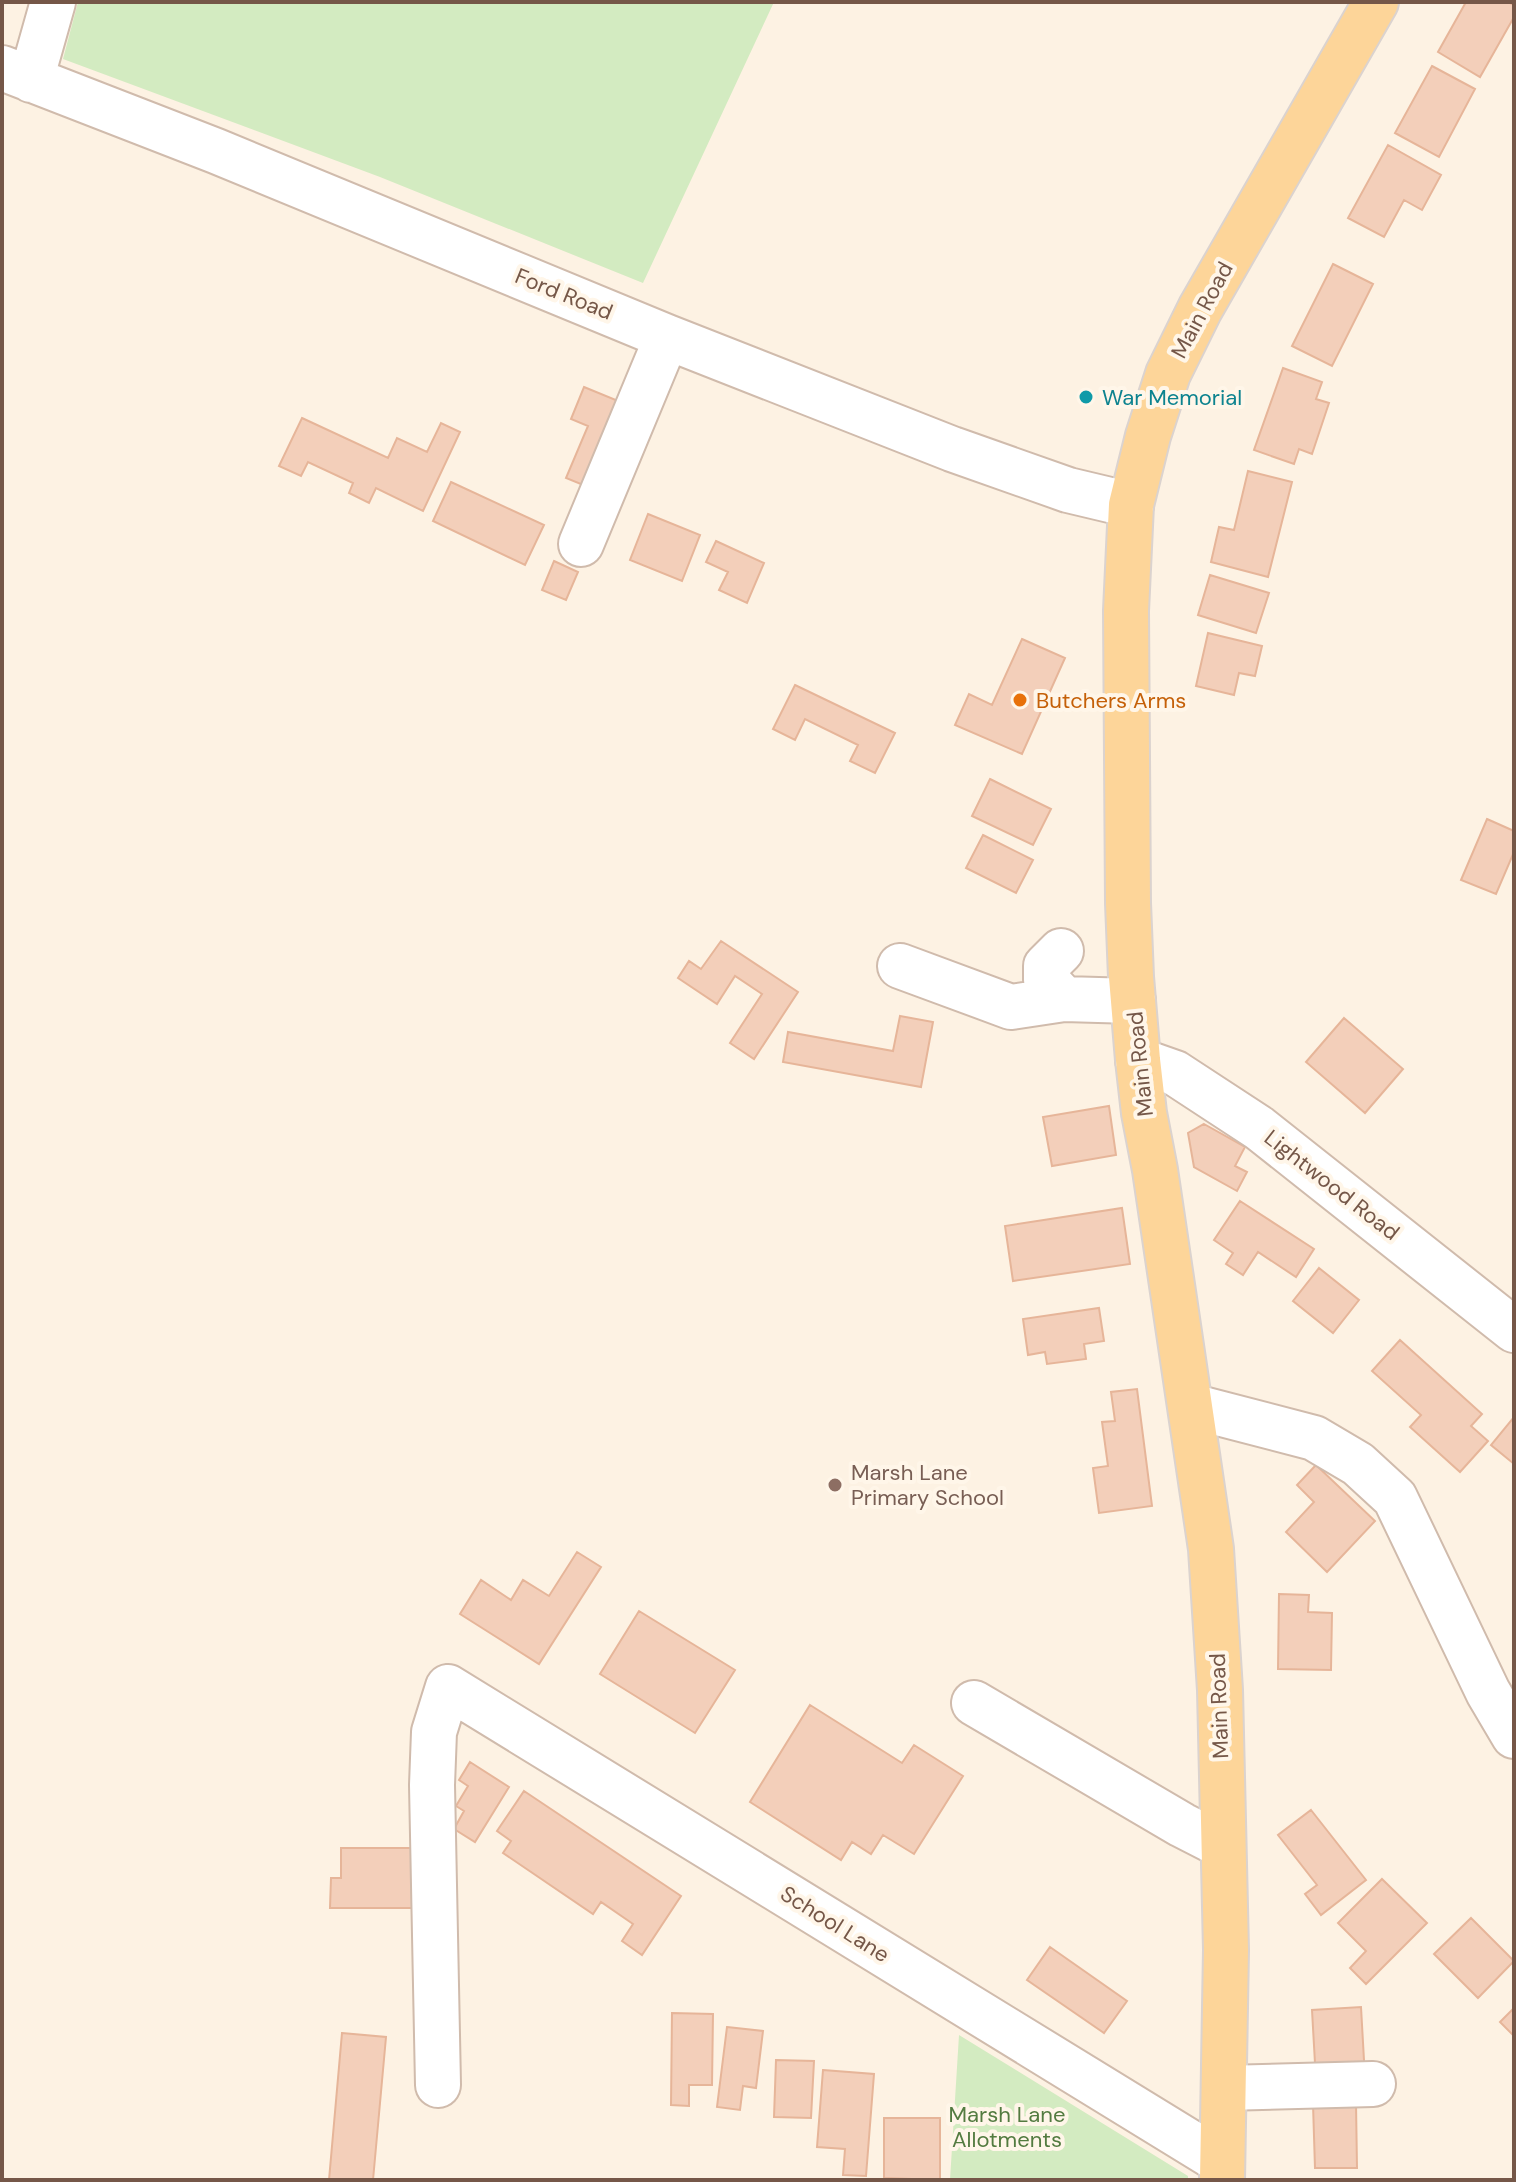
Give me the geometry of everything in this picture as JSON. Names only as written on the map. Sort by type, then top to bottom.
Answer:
[{"type":"main road","name":"Main Road","points":[[1222,2171],[1226,1950],[1220,1690],[1211,1549],[1144,1113],[1133,1001],[1128,903],[1126,611],[1131,505],[1168,374],[1200,309],[1376,2]]},
{"type":"street","points":[[17,74],[53,2]]},
{"type":"street","name":"Ford Road","points":[[17,74],[216,151],[667,337],[952,449],[1068,490],[1131,505]]},
{"type":"street","points":[[581,544],[667,337]]},
{"type":"street","points":[[1061,951],[1046,966],[1046,980],[1064,999]]},
{"type":"street","points":[[900,966],[1011,1007],[1064,999],[1133,1001]]},
{"type":"street","name":"Lightwood Road","points":[[1138,1060],[1175,1073],[1259,1128],[1514,1330]]},
{"type":"street","points":[[1191,1406],[1314,1438],[1358,1464],[1395,1498],[1488,1692],[1514,1736]]},
{"type":"street","name":"School Lane","points":[[438,2085],[432,1785],[434,1732],[448,1687],[1222,2171]]},
{"type":"street","points":[[974,1703],[1223,1846]]},
{"type":"street","points":[[1224,2088],[1373,2084]]},
{"type":"green space","points":[[78,2],[774,2],[643,283],[380,177],[63,59]]},
{"type":"green space","name":"Marsh Lane Allotments","points":[[959,2035],[1188,2176],[1188,2180],[950,2180]]},
{"type":"building","points":[[1466,2],[1508,2],[1514,5],[1514,17],[1480,77],[1438,52]]},
{"type":"building","points":[[1432,66],[1475,89],[1439,157],[1395,133]]},
{"type":"building","points":[[1388,145],[1441,175],[1422,210],[1404,200],[1384,237],[1348,218]]},
{"type":"building","points":[[1333,264],[1373,284],[1332,366],[1292,346]]},
{"type":"building","points":[[1283,368],[1322,382],[1316,399],[1329,403],[1312,454],[1299,449],[1294,464],[1254,450]]},
{"type":"building","points":[[584,387],[628,405],[593,489],[566,478],[588,426],[571,419]]},
{"type":"building","points":[[302,418],[388,458],[397,438],[427,452],[441,423],[460,432],[423,511],[376,488],[369,503],[349,493],[353,483],[308,462],[301,476],[279,466]]},
{"type":"building","points":[[1248,471],[1292,482],[1268,577],[1211,562],[1219,527],[1234,530]]},
{"type":"building","points":[[451,482],[544,525],[525,565],[433,521]]},
{"type":"building","points":[[648,514],[700,535],[682,581],[630,560]]},
{"type":"building","points":[[716,541],[764,563],[747,603],[719,590],[728,572],[706,562]]},
{"type":"building","points":[[554,561],[578,572],[566,600],[542,590]]},
{"type":"building","points":[[1210,575],[1269,593],[1256,633],[1198,615]]},
{"type":"building","points":[[1208,633],[1262,646],[1255,676],[1239,673],[1234,695],[1196,686]]},
{"type":"building","name":"Butchers Arms","points":[[1022,639],[1065,658],[1022,754],[955,725],[969,694],[992,705]]},
{"type":"building","points":[[795,685],[895,733],[875,773],[850,761],[858,745],[805,719],[795,740],[773,729]]},
{"type":"building","points":[[990,779],[1051,809],[1033,845],[972,816]]},
{"type":"building","points":[[1487,819],[1514,831],[1514,852],[1496,894],[1461,880]]},
{"type":"building","points":[[983,835],[1033,860],[1016,893],[966,868]]},
{"type":"building","points":[[721,941],[798,992],[754,1059],[730,1043],[762,994],[735,976],[717,1004],[678,978],[689,961],[701,969]]},
{"type":"building","points":[[900,1016],[933,1022],[921,1087],[783,1062],[788,1032],[893,1051]]},
{"type":"building","points":[[1344,1018],[1403,1069],[1365,1113],[1306,1062]]},
{"type":"building","points":[[1109,1106],[1116,1155],[1052,1166],[1043,1117]]},
{"type":"building","points":[[1204,1124],[1245,1147],[1235,1166],[1247,1172],[1237,1191],[1194,1167],[1188,1133]]},
{"type":"building","points":[[1240,1201],[1314,1249],[1296,1277],[1258,1252],[1243,1275],[1226,1264],[1233,1253],[1214,1240]]},
{"type":"building","points":[[1122,1208],[1130,1264],[1013,1281],[1005,1226]]},
{"type":"building","points":[[1319,1268],[1359,1300],[1333,1333],[1293,1301]]},
{"type":"building","points":[[1099,1308],[1104,1341],[1084,1344],[1086,1359],[1047,1364],[1045,1352],[1028,1355],[1023,1319]]},
{"type":"building","points":[[1400,1340],[1482,1414],[1471,1426],[1488,1441],[1460,1472],[1410,1427],[1421,1415],[1372,1371]]},
{"type":"building","points":[[1137,1389],[1152,1506],[1099,1513],[1093,1468],[1108,1466],[1102,1422],[1115,1421],[1111,1392]]},
{"type":"building","points":[[1514,1417],[1514,1464],[1491,1445]]},
{"type":"building","points":[[1316,1465],[1375,1521],[1327,1572],[1286,1532],[1314,1502],[1297,1485]]},
{"type":"building","points":[[577,1552],[601,1567],[539,1664],[460,1614],[481,1580],[511,1600],[523,1580],[549,1596]]},
{"type":"building","points":[[1279,1594],[1309,1595],[1308,1612],[1332,1613],[1331,1670],[1278,1669]]},
{"type":"building","points":[[639,1611],[735,1670],[695,1733],[600,1674]]},
{"type":"building","points":[[810,1705],[902,1763],[914,1745],[963,1776],[914,1854],[883,1835],[871,1854],[852,1842],[841,1860],[750,1802]]},
{"type":"building","points":[[470,1762],[509,1787],[475,1842],[454,1829],[464,1811],[456,1806],[468,1786],[459,1780]]},
{"type":"building","points":[[524,1791],[681,1896],[642,1955],[622,1941],[633,1924],[601,1902],[593,1914],[503,1853],[511,1841],[497,1831]]},
{"type":"building","points":[[1311,1810],[1366,1880],[1321,1915],[1305,1894],[1317,1885],[1278,1835]]},
{"type":"building","points":[[341,1848],[413,1848],[413,1908],[330,1908],[331,1878],[341,1878]]},
{"type":"building","points":[[1382,1879],[1427,1923],[1366,1984],[1350,1968],[1366,1951],[1338,1923]]},
{"type":"building","points":[[1471,1918],[1514,1961],[1478,1998],[1434,1954]]},
{"type":"building","points":[[1050,1947],[1127,2001],[1104,2033],[1027,1980]]},
{"type":"building","points":[[1361,2007],[1365,2078],[1316,2081],[1312,2010]]},
{"type":"building","points":[[1514,2008],[1514,2036],[1500,2022]]},
{"type":"building","points":[[672,2013],[713,2014],[712,2085],[689,2085],[689,2106],[671,2105]]},
{"type":"building","points":[[727,2027],[763,2031],[756,2088],[743,2086],[740,2110],[717,2107]]},
{"type":"building","points":[[342,2033],[386,2037],[373,2180],[329,2180]]},
{"type":"building","points":[[776,2060],[814,2061],[811,2118],[774,2117]]},
{"type":"building","points":[[823,2070],[874,2074],[866,2176],[843,2175],[845,2149],[817,2147]]},
{"type":"building","points":[[1356,2103],[1357,2168],[1315,2168],[1313,2104]]},
{"type":"building","points":[[884,2118],[940,2118],[940,2180],[884,2178]]},
{"type":"place","name":"War Memorial","points":[[1086,397]]},
{"type":"place","name":"Butchers Arms","points":[[1020,700]]},
{"type":"place","name":"Marsh Lane Primary School","points":[[835,1485]]}]
